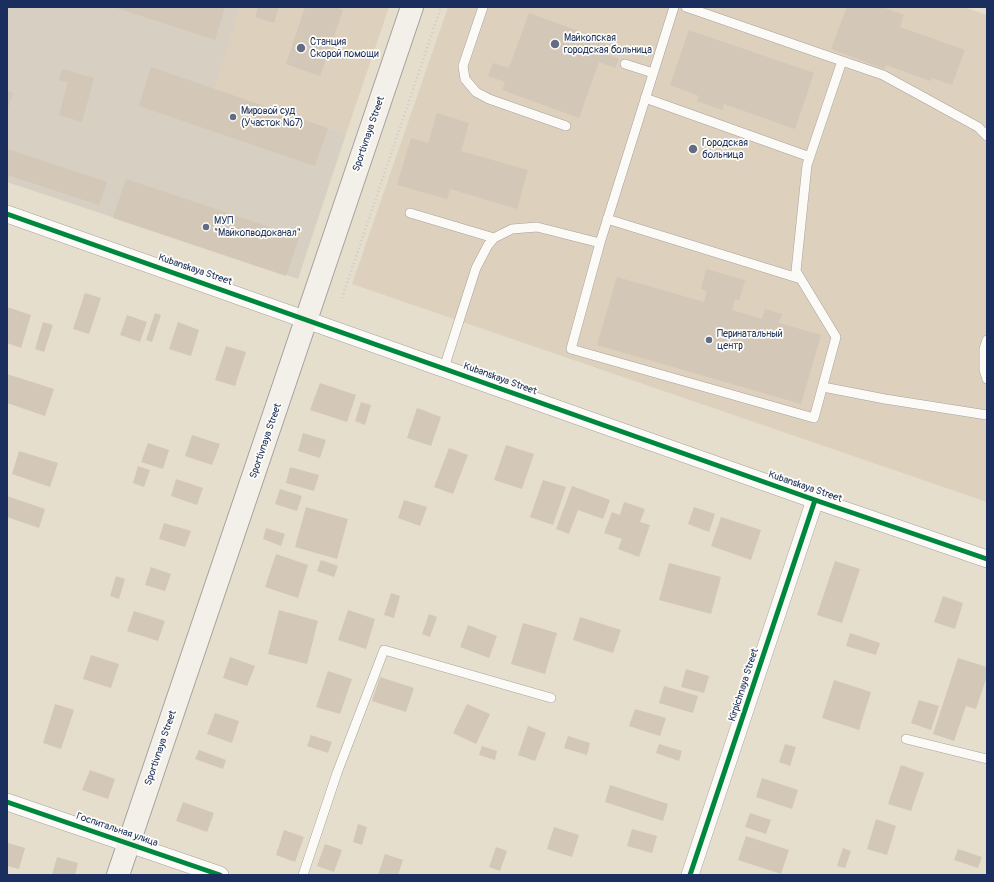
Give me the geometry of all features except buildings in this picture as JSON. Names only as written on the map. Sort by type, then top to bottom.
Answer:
[{"type":"main road","name":"Sportivnaya Street","points":[[118,875],[412,7]]},
{"type":"street","name":"Kubanskaya Street","points":[[7,214],[306,318],[815,500],[987,559]]},
{"type":"street","name":"Kirpichnaya Street","points":[[690,875],[815,500]]},
{"type":"street","name":"Госпитальная улица","points":[[7,802],[220,875]]},
{"type":"lane","points":[[483,7],[463,66],[465,79],[476,92],[489,99],[566,126]]},
{"type":"lane","points":[[674,7],[600,243],[571,349],[814,418],[836,337],[796,271],[807,165],[842,61]]},
{"type":"lane","points":[[686,7],[883,75],[978,127],[987,136]]},
{"type":"lane","points":[[625,64],[653,73]]},
{"type":"lane","points":[[645,98],[810,157]]},
{"type":"lane","points":[[410,214],[494,238]]},
{"type":"lane","points":[[607,220],[801,279]]},
{"type":"lane","points":[[444,368],[476,268],[488,245],[494,238],[512,228],[537,227],[600,243]]},
{"type":"lane","points":[[987,340],[984,349],[984,370],[987,379]]},
{"type":"lane","points":[[823,387],[886,399],[987,415]]},
{"type":"lane","points":[[303,875],[338,773],[384,650],[551,698]]},
{"type":"lane","points":[[906,739],[987,759]]},
{"type":"path","points":[[342,298],[441,7]]},
{"type":"shaded area","name":"МУП \"Майкопводоканал\"","points":[[7,7],[240,7],[214,89],[346,134],[298,279],[7,182]]},
{"type":"shaded area","name":"Станция Скорой помощи","points":[[240,7],[389,7],[346,134],[213,89]]},
{"type":"shaded area","name":"Городская больница","points":[[448,7],[964,7],[987,15],[987,502],[352,284]]},
{"type":"cycle path","points":[[7,214],[815,500],[987,559]]},
{"type":"cycle path","points":[[690,875],[815,500]]},
{"type":"cycle path","points":[[7,802],[220,875]]},
{"type":"place","name":"Майкопская городская больница","points":[[555,44]]},
{"type":"place","name":"Станция Скорой помощи","points":[[301,48]]},
{"type":"place","name":"Мировой суд (Участок №7)","points":[[233,117]]},
{"type":"place","name":"Городская больница","points":[[693,149]]},
{"type":"place","name":"МУП \"Майкопводоканал\"","points":[[206,227]]},
{"type":"place","name":"Перинатальный центр","points":[[709,340]]}]
